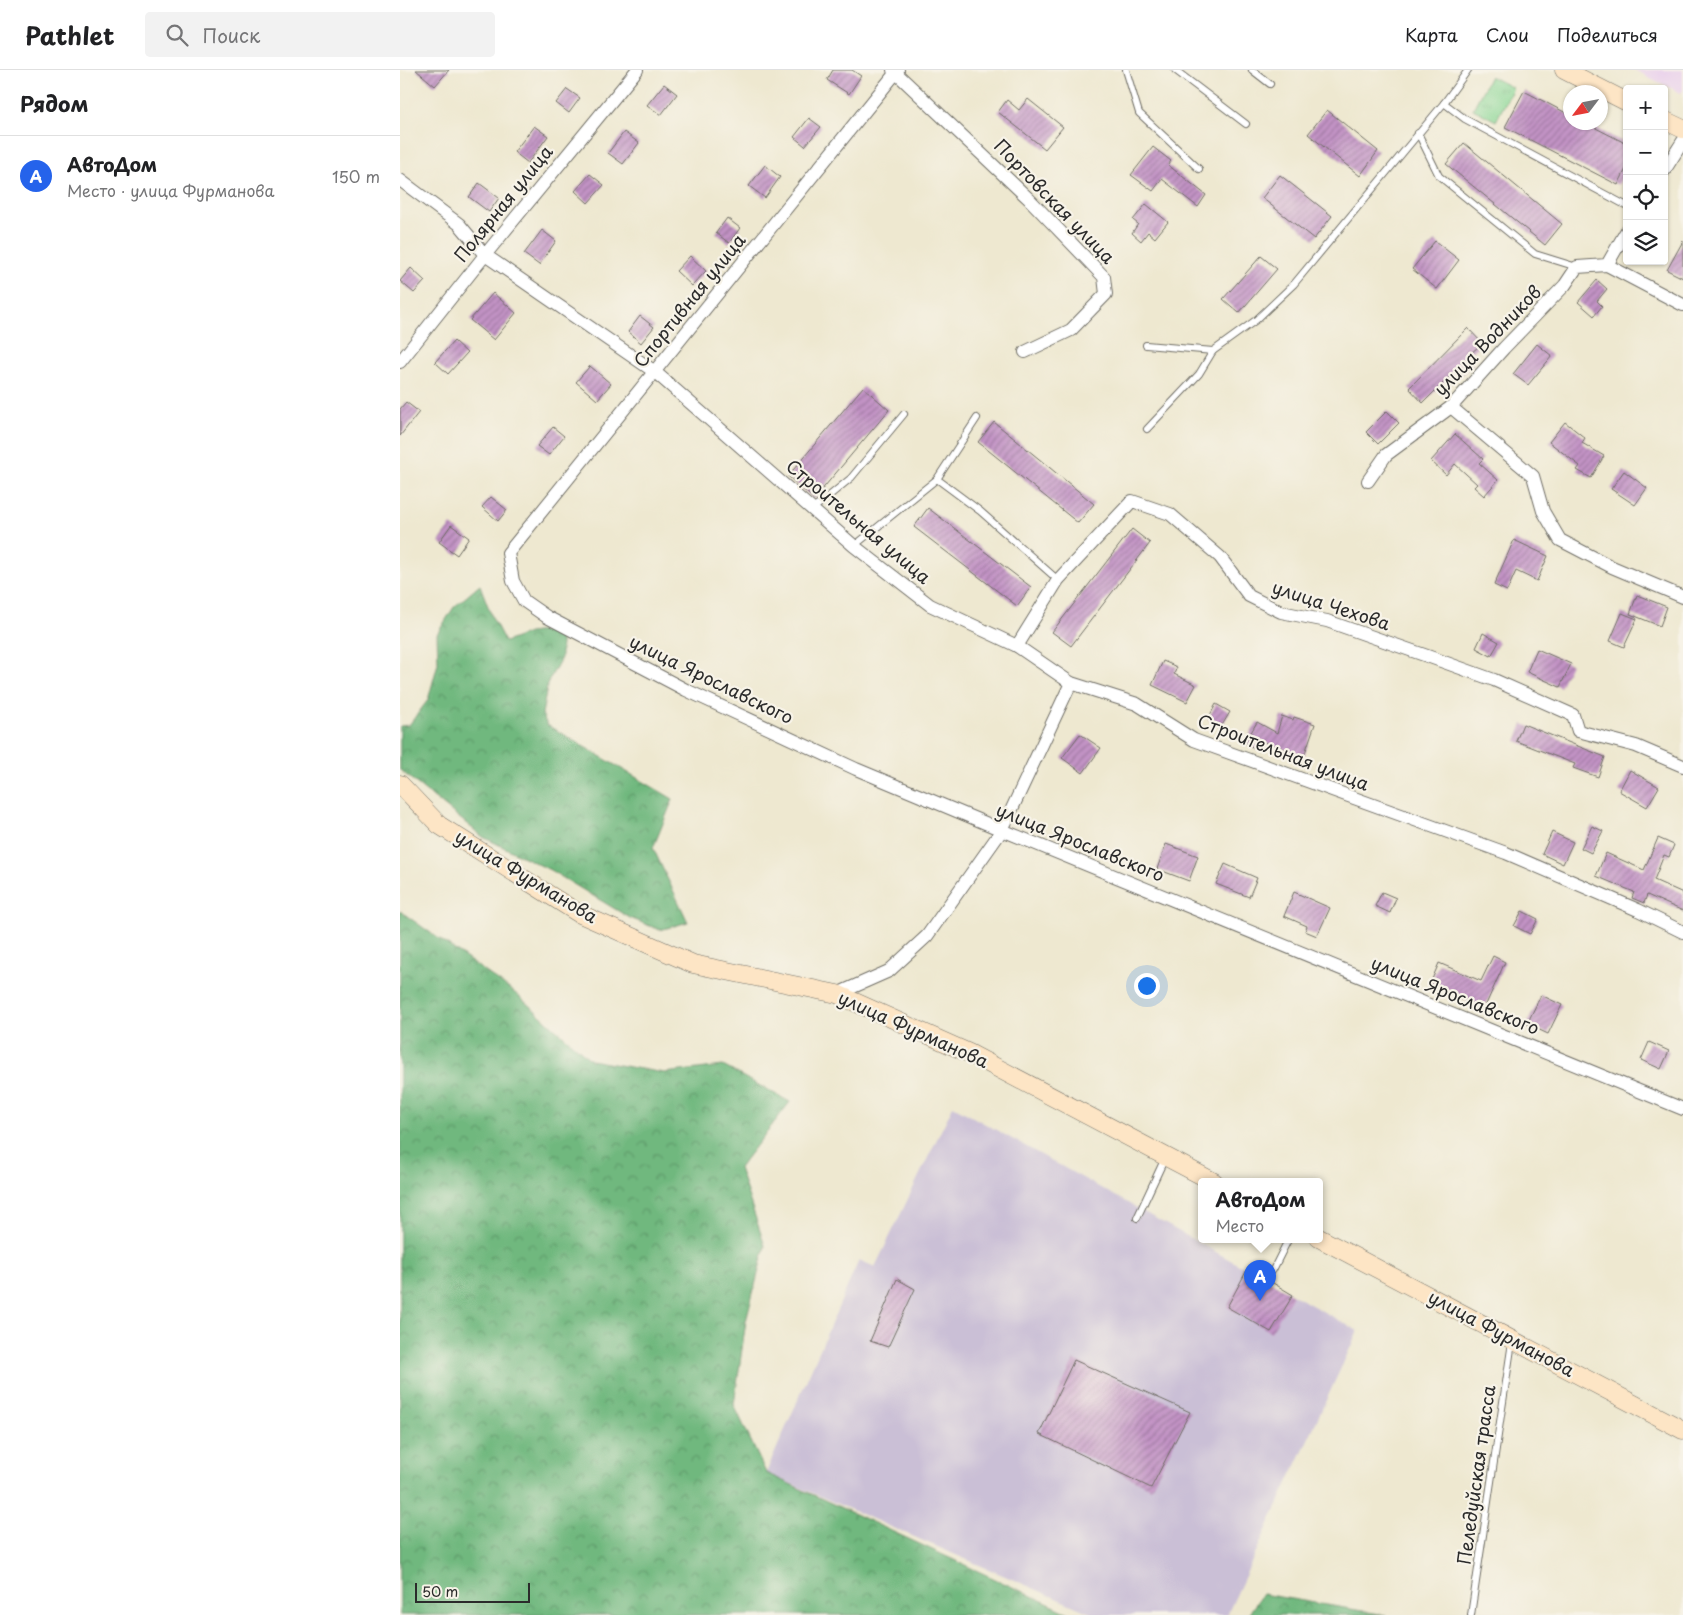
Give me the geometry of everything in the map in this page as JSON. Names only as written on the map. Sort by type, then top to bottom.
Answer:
[{"type":"main road","points":[[1564,70],[1583,75],[1623,100]]},
{"type":"main road","points":[[1668,122],[1683,129]]},
{"type":"main road","name":"улица Фурманова","points":[[400,784],[439,825],[578,913],[693,964],[837,994],[969,1053],[1206,1178]]},
{"type":"main road","name":"улица Фурманова","points":[[1323,1240],[1683,1430]]},
{"type":"street","name":"Полярная улица","points":[[400,362],[485,255],[638,70]]},
{"type":"street","name":"Портовская улица","points":[[896,71],[1030,199],[1104,276],[1106,294],[1071,330],[1025,352]]},
{"type":"street","name":"Спортивная улица","points":[[508,553],[896,71]]},
{"type":"street","points":[[1668,165],[1683,141]]},
{"type":"street","name":"Строительная улица","points":[[400,180],[459,224],[485,255],[655,372],[854,546],[930,605],[1017,646],[1071,683],[1137,704],[1194,740],[1506,853],[1683,932]]},
{"type":"street","points":[[1607,265],[1623,237]]},
{"type":"street","points":[[1577,267],[1607,265],[1683,305]]},
{"type":"street","name":"улица Водников","points":[[1368,481],[1386,455],[1451,406],[1565,285],[1577,267]]},
{"type":"street","points":[[1451,406],[1533,476],[1544,511],[1560,540],[1612,567],[1683,597]]},
{"type":"street","name":"улица Чехова","points":[[1017,646],[1058,580],[1132,501],[1170,514],[1220,557],[1250,596],[1281,612],[1327,621],[1494,680],[1573,715],[1578,731],[1636,746],[1683,766]]},
{"type":"street","name":"улица Ярославского","points":[[508,553],[513,581],[524,600],[548,617],[686,690],[856,769],[1683,1109]]},
{"type":"street","points":[[837,994],[889,971],[927,936],[1002,830],[1071,683]]},
{"type":"lane","points":[[1126,70],[1139,113],[1198,169]]},
{"type":"lane","points":[[1174,70],[1246,124]]},
{"type":"lane","points":[[1252,70],[1270,84]]},
{"type":"lane","points":[[1147,429],[1199,374],[1212,350],[1256,320],[1294,284],[1444,102],[1468,70]]},
{"type":"lane","points":[[1444,102],[1465,119],[1623,204]]},
{"type":"lane","points":[[1418,133],[1439,176],[1535,254],[1577,267]]},
{"type":"lane","points":[[1146,345],[1212,350]]},
{"type":"lane","points":[[813,509],[851,478],[904,414]]},
{"type":"lane","points":[[854,546],[937,479],[978,418]]},
{"type":"lane","points":[[937,479],[980,511],[1058,580]]},
{"type":"lane","points":[[1137,1218],[1165,1156]]},
{"type":"lane","points":[[1273,1270],[1286,1243]]},
{"type":"lane","name":"Пеледуйская трасса","points":[[1471,1615],[1512,1339]]},
{"type":"shaded area","points":[[1634,70],[1683,70],[1683,90],[1681,93]]},
{"type":"shaded area","points":[[953,1106],[1358,1331],[1227,1615],[1095,1615],[766,1473],[859,1260],[875,1267]]},
{"type":"green space","points":[[1490,76],[1513,88],[1496,121],[1473,109]]},
{"type":"green space","points":[[480,585],[492,617],[505,642],[529,633],[551,630],[561,638],[561,658],[548,682],[542,714],[547,725],[673,799],[653,848],[688,922],[660,930],[630,918],[550,870],[483,837],[400,770],[400,726],[409,725],[428,700],[438,663],[437,634],[454,607]]},
{"type":"green space","points":[[400,911],[515,993],[591,1060],[664,1073],[723,1066],[790,1102],[739,1168],[765,1246],[746,1321],[734,1405],[766,1473],[1073,1615],[400,1615]]},
{"type":"green space","points":[[1262,1594],[1386,1615],[1248,1615]]},
{"type":"building","points":[[416,70],[449,70],[435,86]]},
{"type":"building","points":[[833,70],[852,70],[861,76],[849,94],[827,80]]},
{"type":"building","points":[[664,84],[677,94],[661,115],[647,105]]},
{"type":"building","points":[[567,89],[580,98],[569,113],[556,103]]},
{"type":"building","points":[[1524,91],[1563,111],[1563,130],[1600,130],[1623,142],[1623,175],[1618,185],[1505,127]]},
{"type":"building","points":[[1028,99],[1063,127],[1045,149],[998,112],[1007,100],[1019,110]]},
{"type":"building","points":[[1327,110],[1378,151],[1360,176],[1308,134]]},
{"type":"building","points":[[809,118],[821,127],[805,146],[794,137]]},
{"type":"building","points":[[534,126],[548,136],[528,163],[514,152]]},
{"type":"building","points":[[624,132],[639,143],[623,164],[608,153]]},
{"type":"building","points":[[1464,143],[1562,224],[1545,245],[1446,164]]},
{"type":"building","points":[[1153,147],[1171,161],[1168,165],[1206,195],[1198,207],[1162,179],[1153,191],[1131,175]]},
{"type":"building","points":[[765,165],[780,177],[765,198],[749,186]]},
{"type":"building","points":[[590,174],[604,185],[588,203],[575,191]]},
{"type":"building","points":[[1280,175],[1332,216],[1314,239],[1262,198]]},
{"type":"building","points":[[479,183],[499,198],[489,212],[469,197]]},
{"type":"building","points":[[1146,204],[1168,222],[1155,238],[1148,232],[1141,241],[1132,233],[1138,224],[1133,220]]},
{"type":"building","points":[[727,218],[740,228],[729,243],[716,233]]},
{"type":"building","points":[[542,230],[556,241],[539,265],[524,254]]},
{"type":"building","points":[[1435,241],[1459,260],[1437,289],[1412,269]]},
{"type":"building","points":[[1683,241],[1683,278],[1667,270]]},
{"type":"building","points":[[690,256],[706,271],[692,286],[676,271]]},
{"type":"building","points":[[1261,256],[1277,269],[1239,313],[1223,299]]},
{"type":"building","points":[[411,268],[425,281],[414,293],[400,281]]},
{"type":"building","points":[[1597,280],[1607,289],[1597,301],[1602,306],[1594,316],[1578,302]]},
{"type":"building","points":[[493,293],[516,313],[494,340],[470,320]]},
{"type":"building","points":[[640,316],[654,327],[641,343],[628,332]]},
{"type":"building","points":[[1468,328],[1482,343],[1467,357],[1473,364],[1458,378],[1453,373],[1423,403],[1409,388]]},
{"type":"building","points":[[454,341],[467,353],[448,374],[435,362]]},
{"type":"building","points":[[1537,344],[1552,356],[1528,385],[1513,374]]},
{"type":"building","points":[[590,366],[611,384],[597,400],[576,382]]},
{"type":"building","points":[[863,387],[889,410],[814,499],[788,476]]},
{"type":"building","points":[[406,402],[419,412],[400,436],[400,409]]},
{"type":"building","points":[[1387,411],[1399,423],[1378,444],[1366,432]]},
{"type":"building","points":[[994,422],[1094,504],[1078,523],[978,442]]},
{"type":"building","points":[[1565,422],[1585,438],[1582,443],[1604,456],[1591,478],[1577,470],[1580,466],[1549,442]]},
{"type":"building","points":[[553,427],[564,436],[549,455],[537,446]]},
{"type":"building","points":[[1455,434],[1483,459],[1479,463],[1498,480],[1484,496],[1474,487],[1477,484],[1455,464],[1446,475],[1431,461]]},
{"type":"building","points":[[1624,471],[1647,488],[1635,505],[1611,489]]},
{"type":"building","points":[[491,497],[507,510],[498,521],[482,507]]},
{"type":"building","points":[[928,508],[1031,587],[1017,606],[914,527]]},
{"type":"building","points":[[451,525],[469,538],[457,555],[439,542]]},
{"type":"building","points":[[1132,529],[1150,543],[1071,646],[1052,632]]},
{"type":"building","points":[[1514,540],[1548,556],[1537,581],[1516,571],[1507,591],[1494,585]]},
{"type":"building","points":[[1637,595],[1667,607],[1660,626],[1630,614]]},
{"type":"building","points":[[1622,613],[1637,619],[1624,647],[1610,641]]},
{"type":"building","points":[[1483,633],[1499,642],[1491,656],[1476,648]]},
{"type":"building","points":[[1537,649],[1571,664],[1560,687],[1527,672]]},
{"type":"building","points":[[1163,661],[1177,667],[1174,674],[1196,685],[1187,702],[1152,685]]},
{"type":"building","points":[[1216,704],[1230,712],[1221,727],[1208,719]]},
{"type":"building","points":[[1282,716],[1293,720],[1294,717],[1315,724],[1304,756],[1260,741],[1256,749],[1245,743],[1257,722],[1277,733]]},
{"type":"building","points":[[1523,724],[1605,757],[1598,777],[1573,768],[1575,764],[1516,741]]},
{"type":"building","points":[[1080,734],[1101,748],[1083,773],[1062,758]]},
{"type":"building","points":[[1630,770],[1659,787],[1647,807],[1619,791]]},
{"type":"building","points":[[1592,826],[1603,831],[1591,853],[1581,848]]},
{"type":"building","points":[[1552,832],[1573,842],[1563,864],[1542,854]]},
{"type":"building","points":[[1658,838],[1674,845],[1669,857],[1664,855],[1654,880],[1683,893],[1683,911],[1647,895],[1644,903],[1632,898],[1634,892],[1596,876],[1606,853],[1644,870]]},
{"type":"building","points":[[1166,844],[1198,856],[1189,881],[1157,869]]},
{"type":"building","points":[[1225,864],[1257,878],[1249,897],[1216,884]]},
{"type":"building","points":[[1294,892],[1330,908],[1317,936],[1305,931],[1307,926],[1284,916]]},
{"type":"building","points":[[1382,892],[1396,898],[1390,913],[1375,906]]},
{"type":"building","points":[[1522,911],[1538,919],[1530,934],[1514,926]]},
{"type":"building","points":[[1493,956],[1505,962],[1484,1009],[1430,984],[1439,963],[1481,981]]},
{"type":"building","points":[[1541,995],[1562,1005],[1548,1034],[1527,1024]]},
{"type":"building","points":[[1649,1042],[1669,1051],[1661,1069],[1641,1060]]},
{"type":"building","points":[[1248,1268],[1293,1295],[1271,1332],[1227,1307]]},
{"type":"building","points":[[897,1279],[915,1289],[888,1347],[870,1341]]},
{"type":"building","points":[[1074,1360],[1190,1412],[1151,1488],[1039,1434]]},
{"type":"place","name":"АвтоДом","points":[[1260,1301]]}]
